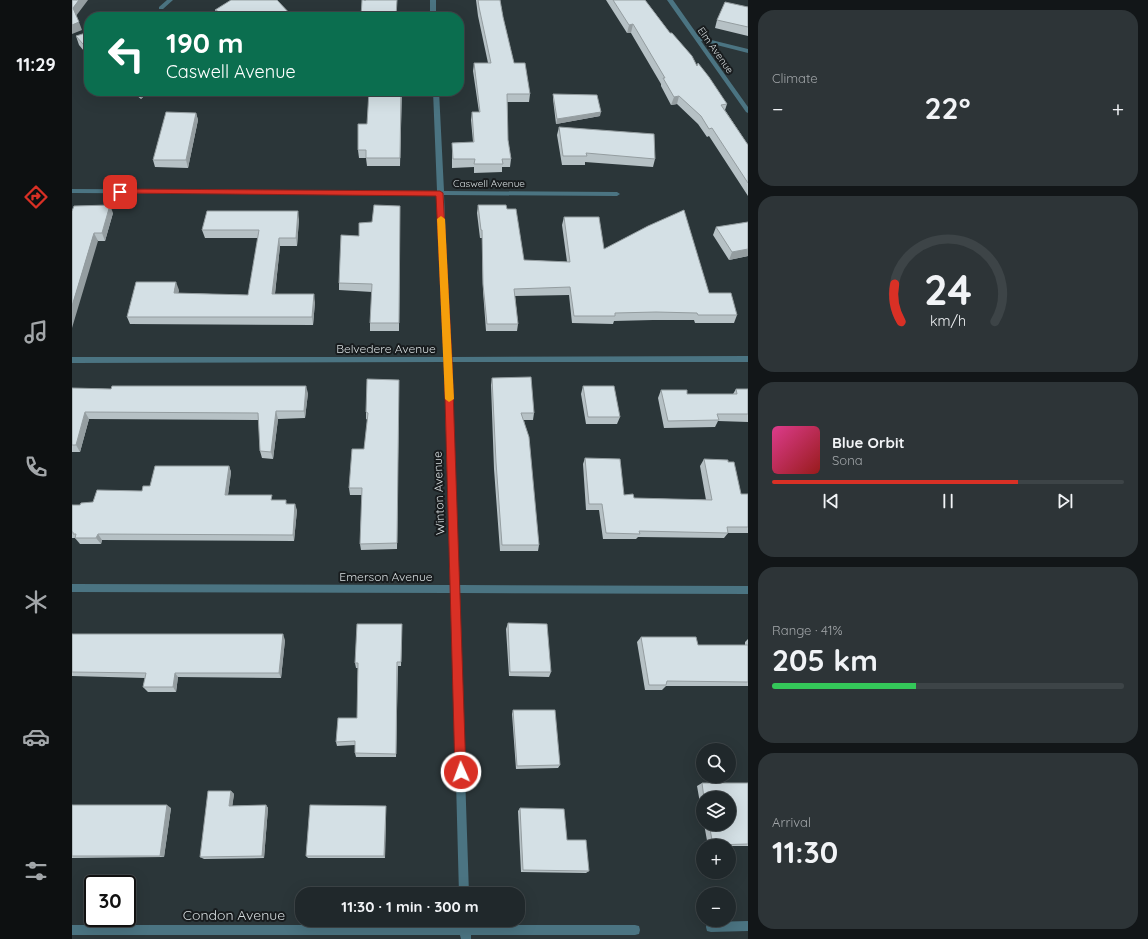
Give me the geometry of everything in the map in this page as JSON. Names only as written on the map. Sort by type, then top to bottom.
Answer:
[{"type":"street","points":[[161,8],[170,0]]},
{"type":"street","points":[[433,0],[433,12]]},
{"type":"street","name":"Elm Avenue","points":[[670,0],[748,111]]},
{"type":"street","points":[[697,38],[748,51]]},
{"type":"street","name":"Winton Avenue","points":[[436,96],[448,360],[464,887]]},
{"type":"street","name":"Caswell Avenue","points":[[72,191],[617,194]]},
{"type":"street","name":"Belvedere Avenue","points":[[72,360],[748,360]]},
{"type":"street","name":"Emerson Avenue","points":[[72,588],[748,590]]},
{"type":"street","points":[[736,926],[748,926]]},
{"type":"street","name":"Condon Avenue","points":[[72,930],[635,930]]},
{"type":"building","points":[[72,0],[79,0],[73,8],[79,22],[72,25]]},
{"type":"building","points":[[231,0],[277,0],[288,12],[220,12],[215,10]]},
{"type":"building","points":[[362,0],[397,0],[396,12],[361,12]]},
{"type":"building","points":[[478,0],[500,0],[514,63],[525,63],[530,94],[507,94],[508,140],[511,159],[502,159],[503,164],[474,164],[475,159],[453,159],[452,143],[474,142],[472,112],[480,112],[474,63],[491,63]]},
{"type":"building","points":[[613,0],[645,0],[670,33],[672,33],[692,56],[697,66],[698,63],[709,77],[727,104],[721,105],[748,145],[748,183],[712,128],[709,129],[701,116],[679,96],[674,97],[663,78],[665,78],[633,24],[629,25]]},
{"type":"building","points":[[725,2],[748,7],[748,27],[717,20]]},
{"type":"building","points":[[84,34],[84,45],[76,36]]},
{"type":"building","points":[[553,94],[597,95],[601,112],[557,119]]},
{"type":"building","points":[[369,96],[401,96],[400,158],[366,158],[366,150],[358,150],[358,124],[367,124]]},
{"type":"building","points":[[166,112],[196,113],[186,160],[153,160]]},
{"type":"building","points":[[559,127],[654,134],[655,159],[586,153],[587,156],[563,156]]},
{"type":"building","points":[[110,205],[102,233],[94,233],[72,306],[72,211],[74,206]]},
{"type":"building","points":[[374,205],[400,206],[399,323],[370,323],[372,284],[339,283],[341,235],[359,236],[359,223],[372,222]]},
{"type":"building","points":[[478,205],[506,205],[507,209],[516,209],[524,260],[570,262],[564,217],[599,217],[604,249],[648,226],[684,210],[709,293],[731,293],[737,315],[698,315],[697,313],[656,312],[615,313],[615,316],[574,316],[570,287],[514,289],[518,324],[487,324],[483,284],[482,230]]},
{"type":"building","points":[[207,211],[298,211],[296,238],[279,238],[272,294],[314,294],[312,317],[127,317],[136,282],[176,282],[174,293],[248,295],[259,230],[202,230]]},
{"type":"building","points":[[748,222],[748,249],[732,252],[716,227]]},
{"type":"building","points":[[531,377],[534,413],[521,413],[529,437],[539,545],[502,545],[492,378]]},
{"type":"building","points":[[367,379],[399,380],[397,543],[360,544],[362,488],[349,488],[352,449],[364,449],[368,413],[366,412]]},
{"type":"building","points":[[112,386],[306,386],[304,411],[276,411],[271,452],[260,451],[258,413],[85,412],[76,445],[72,445],[72,388],[111,389]]},
{"type":"building","points":[[583,386],[614,386],[620,417],[588,417]]},
{"type":"building","points":[[736,389],[748,389],[748,414],[717,414],[719,420],[668,421],[661,390],[687,390],[687,394],[737,394]]},
{"type":"building","points":[[585,458],[620,459],[624,495],[633,494],[634,498],[712,500],[704,459],[728,460],[728,462],[734,462],[741,494],[748,494],[748,527],[727,527],[728,533],[639,531],[640,534],[606,533],[602,504],[589,504]]},
{"type":"building","points":[[155,466],[229,466],[225,495],[272,495],[271,500],[286,500],[286,504],[295,504],[293,535],[98,534],[96,538],[75,538],[76,534],[73,534],[72,532],[72,505],[93,502],[97,490],[142,491],[143,486],[150,486]]},
{"type":"building","points":[[508,623],[547,624],[551,672],[510,672]]},
{"type":"building","points":[[357,624],[402,624],[401,662],[397,662],[396,754],[355,753],[355,741],[336,742],[338,718],[357,718],[358,663],[355,663]]},
{"type":"building","points":[[72,634],[283,634],[279,673],[175,673],[173,687],[143,687],[146,673],[72,672]]},
{"type":"building","points":[[641,637],[696,637],[698,645],[748,645],[748,682],[667,681],[666,685],[649,685]]},
{"type":"building","points":[[513,710],[555,710],[560,765],[517,766]]},
{"type":"building","points":[[702,783],[748,783],[748,844],[736,844],[736,839],[712,839],[710,831],[736,831],[736,791],[703,791]]},
{"type":"building","points":[[208,791],[231,791],[229,806],[266,805],[262,856],[200,857]]},
{"type":"building","points":[[72,805],[167,805],[160,856],[72,856]]},
{"type":"building","points":[[310,805],[386,806],[384,856],[306,856]]},
{"type":"building","points":[[520,808],[564,809],[567,840],[586,840],[589,871],[523,870]]},
{"type":"slow traffic","points":[[441,219],[449,399]]},
{"type":"route","points":[[120,192],[440,193],[448,360],[461,772]]}]
